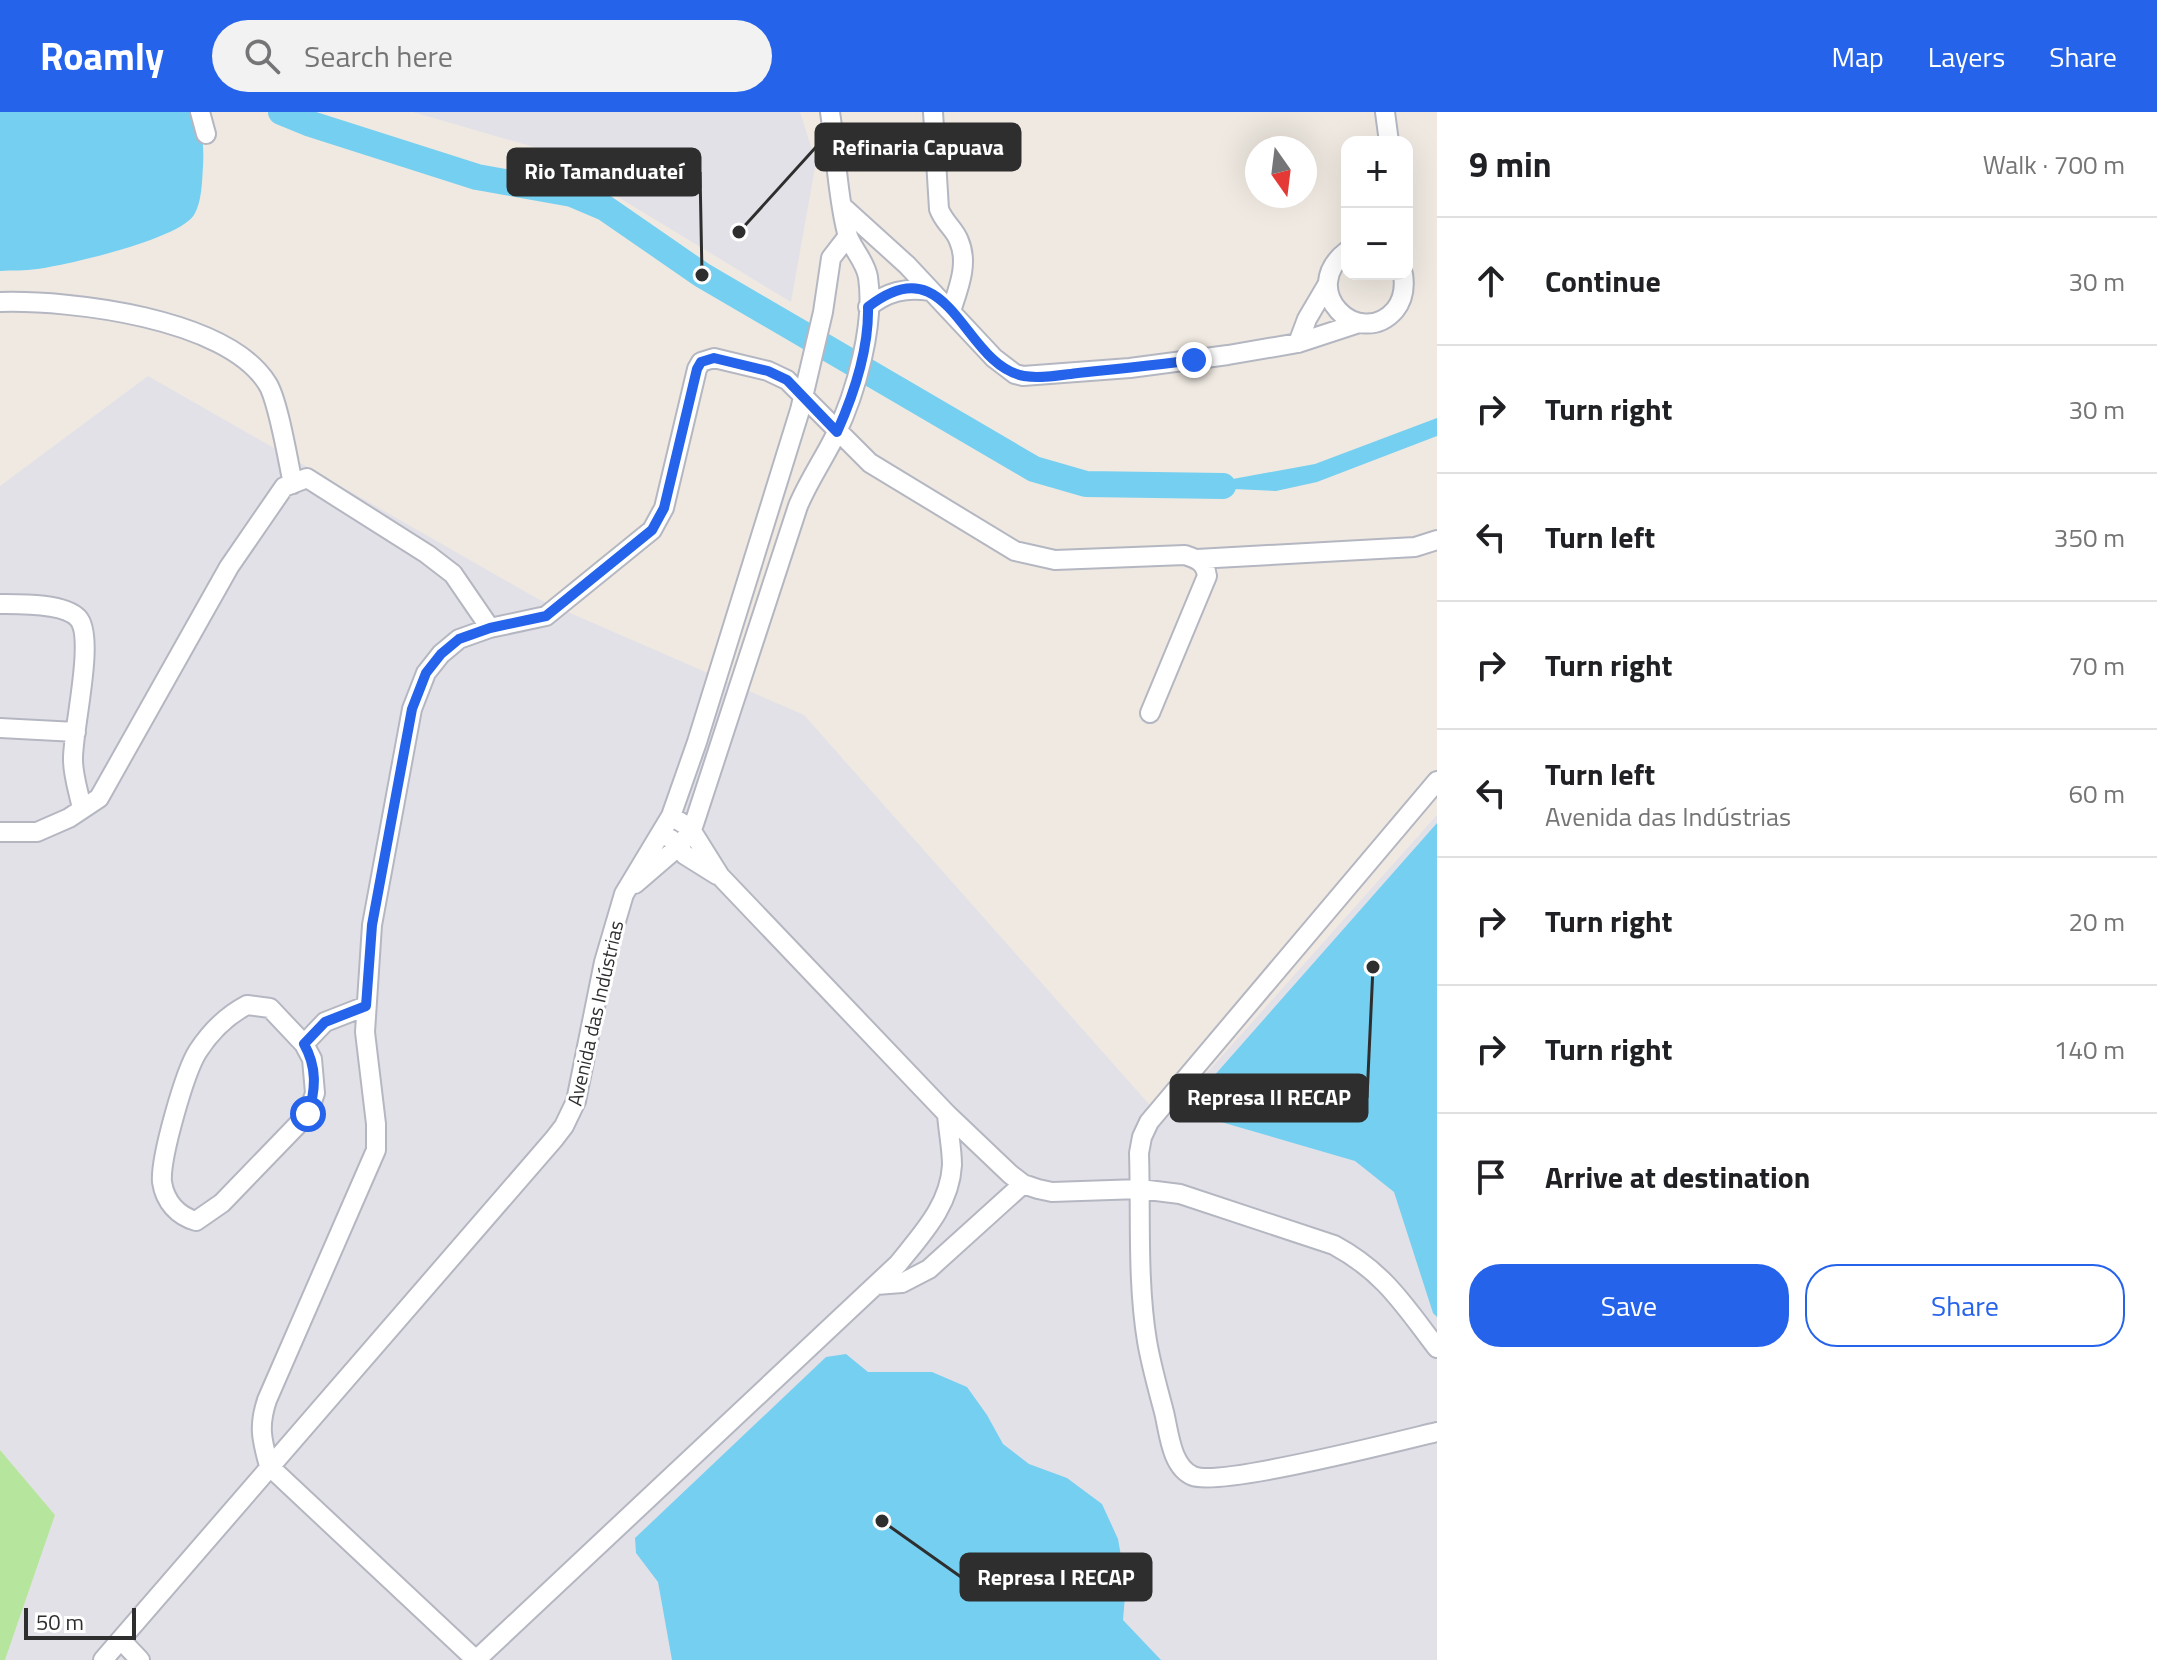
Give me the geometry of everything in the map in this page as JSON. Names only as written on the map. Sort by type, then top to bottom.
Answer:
[{"type":"lane","points":[[200,112],[206,134]]},
{"type":"lane","points":[[624,894],[678,847],[692,830],[798,506],[850,401],[866,337],[868,277],[861,256],[848,236],[830,112]]},
{"type":"lane","points":[[933,112],[939,209],[944,223],[959,240],[961,251],[962,277],[951,311]]},
{"type":"lane","points":[[1385,112],[1388,136]]},
{"type":"lane","points":[[844,208],[907,265],[994,358],[1015,374],[1032,377],[1205,359],[1298,343],[1391,314],[1403,295],[1404,280]]},
{"type":"lane","name":"Avenida das Indústrias","points":[[103,1660],[564,1126],[576,1101],[604,962],[624,894],[667,823],[697,742],[804,394],[823,312],[831,258],[848,236]]},
{"type":"lane","points":[[1341,256],[1329,272],[1329,298],[1336,310],[1359,323]]},
{"type":"lane","points":[[1298,343],[1307,319],[1327,285]]},
{"type":"lane","points":[[868,307],[881,297],[899,291],[911,288],[930,291]]},
{"type":"lane","points":[[0,302],[41,301],[124,314],[184,328],[222,343],[259,371],[270,386],[293,484]]},
{"type":"lane","points":[[947,1114],[952,1165],[946,1194],[933,1221],[898,1264],[476,1660],[269,1466],[260,1434],[264,1408],[376,1150],[376,1124],[365,1032],[372,925],[412,709],[426,673],[441,654],[459,639],[490,628],[546,616],[652,530],[664,508],[701,362],[714,358],[768,371],[787,380],[870,463],[1015,551],[1055,560],[1185,555],[1204,564],[1207,576],[1150,713]]},
{"type":"lane","points":[[0,832],[37,832],[69,818],[99,798],[229,567],[284,487],[307,478],[427,554],[453,574],[490,628]]},
{"type":"lane","points":[[1197,559],[1415,547],[1437,540]]},
{"type":"lane","points":[[0,604],[66,610],[79,618],[84,628],[85,648],[73,761],[82,809]]},
{"type":"lane","points":[[0,728],[76,732]]},
{"type":"lane","points":[[1437,781],[1149,1122],[1139,1153],[1141,1257],[1147,1341],[1173,1452],[1187,1473],[1196,1478],[1236,1475],[1437,1432]]},
{"type":"lane","points":[[667,823],[692,830],[720,876],[947,1114],[1023,1184],[1052,1192],[1140,1189],[1180,1194],[1334,1245],[1384,1279],[1437,1348]]},
{"type":"lane","points":[[667,823],[678,847],[689,858],[720,876]]},
{"type":"lane","points":[[247,1005],[270,1008],[304,1044],[312,1059],[315,1093],[308,1114],[222,1203],[196,1221],[183,1218],[170,1204],[162,1181],[182,1090],[196,1054],[229,1014],[247,1005]]},
{"type":"lane","points":[[304,1044],[325,1022],[366,1006]]},
{"type":"lane","points":[[876,1285],[902,1283],[929,1269],[1023,1184]]},
{"type":"lane","points":[[121,1640],[140,1660]]},
{"type":"shaded area","points":[[413,112],[800,112],[816,162],[791,302],[537,148]]},
{"type":"shaded area","points":[[148,376],[538,599],[804,715],[1164,1121],[1437,815],[1437,1660],[5,1660],[55,1515],[0,1450],[0,486]]},
{"type":"green space","points":[[0,1450],[55,1515],[5,1660],[0,1660]]},
{"type":"water","points":[[0,112],[194,112],[201,131],[203,152],[201,191],[194,215],[168,233],[122,250],[52,267],[0,271]]},
{"type":"water","points":[[1437,418],[1437,436],[1317,482],[1276,491],[1189,487],[1315,464]]},
{"type":"water","points":[[1437,823],[1437,1317],[1433,1313],[1394,1192],[1355,1161],[1183,1111]]},
{"type":"water","points":[[846,1354],[868,1372],[932,1372],[967,1387],[1003,1444],[1029,1464],[1067,1478],[1102,1504],[1118,1539],[1126,1584],[1123,1620],[1161,1660],[672,1660],[658,1582],[636,1553],[635,1538],[826,1357]]},
{"type":"waterway","points":[[281,112],[477,177],[572,194],[605,208],[702,275],[1034,469],[1086,484],[1223,486]]},
{"type":"place","name":"Refinaria Capuava","points":[[739,232]]},
{"type":"place","name":"Rio Tamanduateí","points":[[702,275]]},
{"type":"place","name":"Represa II RECAP","points":[[1373,967]]},
{"type":"place","name":"Represa I RECAP","points":[[882,1521]]},
{"type":"route","points":[[308,1114],[315,1093],[312,1059],[304,1044],[325,1022],[366,1006],[372,925],[412,709],[426,673],[441,654],[459,639],[490,628],[546,616],[652,530],[664,508],[701,362],[714,358],[768,371],[787,380],[804,394],[837,432],[850,401],[866,337],[868,307],[881,297],[911,288],[930,291],[994,358],[1015,374],[1050,376],[1194,360]]}]
